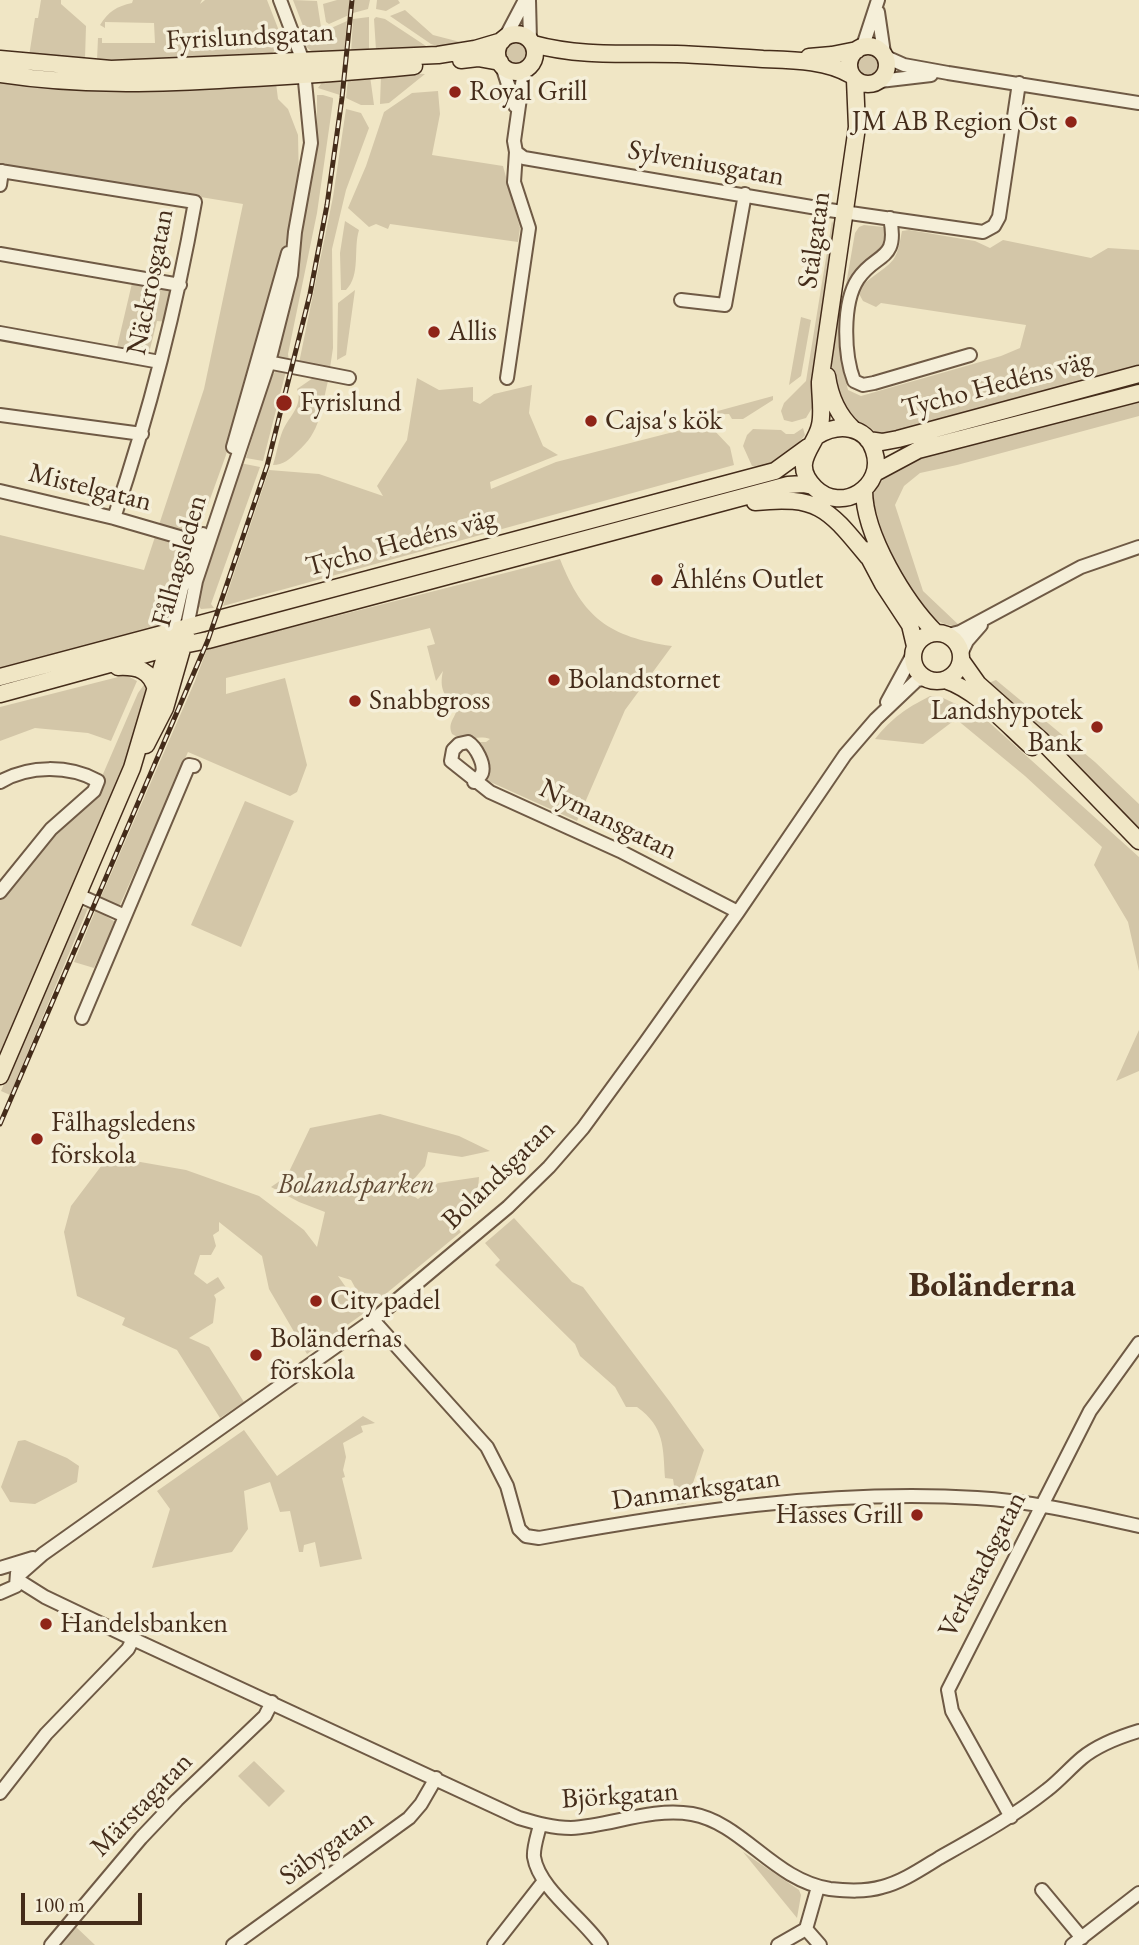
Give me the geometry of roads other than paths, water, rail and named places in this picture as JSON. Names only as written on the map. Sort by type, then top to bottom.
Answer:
[{"type":"main road","points":[[584,54],[513,72],[501,64],[498,51],[503,39],[520,35],[549,49],[584,54],[677,54],[789,60],[842,69],[865,84],[878,82],[887,70],[885,55],[874,47],[789,60]]},
{"type":"main road","name":"Fyrislundsgatan","points":[[0,59],[111,69],[304,69],[438,55],[475,49],[503,39]]},
{"type":"main road","points":[[528,67],[535,54],[531,42]]},
{"type":"main road","points":[[853,77],[849,70],[850,59],[860,48]]},
{"type":"main road","name":"Fyrislundsgatan","points":[[0,74],[62,82],[111,84],[478,58],[501,64]]},
{"type":"main road","name":"Stålgatan","points":[[853,77],[857,127]]},
{"type":"main road","name":"Stålgatan","points":[[813,441],[821,422],[820,382],[857,127],[870,90],[878,82]]},
{"type":"main road","name":"Stålgatan","points":[[824,359],[834,403],[842,419],[853,429]]},
{"type":"main road","name":"Tycho Hedéns väg","points":[[868,440],[882,442],[898,439],[1139,374]]},
{"type":"main road","name":"Tycho Hedéns väg","points":[[875,473],[918,450],[1139,393]]},
{"type":"main road","points":[[840,427],[853,429],[868,440],[877,461],[875,473],[864,490],[854,496],[832,498],[821,494],[813,486],[805,467],[813,441],[828,429],[840,427]]},
{"type":"main road","name":"Tycho Hedéns väg","points":[[0,677],[775,471],[813,441]]},
{"type":"main road","name":"Tycho Hedéns väg","points":[[0,694],[788,485],[813,486]]},
{"type":"main road","points":[[864,490],[864,501],[884,558],[917,612],[942,634],[955,641],[961,657],[978,684],[1041,740],[1139,841]]},
{"type":"main road","points":[[832,498],[848,517],[910,625],[916,671],[924,679],[936,682],[944,680],[956,673],[961,657]]},
{"type":"main road","points":[[707,506],[778,499],[805,503],[836,519],[869,557]]},
{"type":"main road","name":"Fålhagsleden","points":[[132,768],[165,708],[180,629]]},
{"type":"main road","points":[[913,651],[924,636],[942,634]]},
{"type":"main road","name":"Fålhagsleden","points":[[0,1076],[132,768],[156,690],[176,646]]},
{"type":"main road","points":[[94,668],[135,667],[152,677],[156,690]]},
{"type":"main road","points":[[944,680],[958,684],[971,694],[1120,821]]},
{"type":"street","name":"Fålhagsleden","points":[[180,629],[193,597],[203,545],[263,361],[278,283],[295,232],[311,143],[304,69],[280,0]]},
{"type":"street","points":[[503,39],[527,0]]},
{"type":"street","points":[[527,0],[531,42]]},
{"type":"street","points":[[860,48],[878,4]]},
{"type":"street","points":[[878,4],[885,55],[904,65],[1139,103]]},
{"type":"street","points":[[501,64],[517,113]]},
{"type":"street","points":[[507,378],[529,228],[514,182],[517,113],[528,67]]},
{"type":"street","points":[[878,82],[948,73]]},
{"type":"street","name":"Sylveniusgatan","points":[[516,152],[524,158],[845,212],[983,232],[994,226],[1001,207],[1019,83]]},
{"type":"street","points":[[0,185],[1,171]]},
{"type":"street","name":"Näckrosgatan","points":[[1,171],[195,202],[180,285],[142,435],[114,518]]},
{"type":"street","points":[[681,300],[725,305],[745,194]]},
{"type":"street","points":[[890,218],[891,246],[883,258],[859,277],[850,302],[846,347],[854,381],[863,385],[874,383],[970,355]]},
{"type":"street","points":[[0,254],[180,285]]},
{"type":"street","points":[[0,333],[160,362]]},
{"type":"street","points":[[263,361],[349,378]]},
{"type":"street","points":[[0,415],[142,435]]},
{"type":"street","name":"Mistelgatan","points":[[0,491],[114,518],[203,545]]},
{"type":"street","name":"Fålhagsleden","points":[[180,629],[182,588],[203,545]]},
{"type":"street","points":[[942,634],[960,632],[1081,567],[1139,547]]},
{"type":"street","points":[[193,597],[197,612],[215,620]]},
{"type":"street","points":[[961,657],[967,641],[988,617]]},
{"type":"street","name":"Bolandsgatan","points":[[876,719],[913,651]]},
{"type":"street","name":"Bolandsgatan","points":[[8,1582],[43,1554],[373,1320],[508,1207],[550,1167],[607,1096],[738,912],[845,755],[876,719],[917,681],[924,679]]},
{"type":"street","name":"Nymansgatan","points":[[474,782],[483,769],[474,745],[459,744],[453,750],[451,761],[474,782],[490,792],[620,851],[738,912]]},
{"type":"street","points":[[82,1018],[189,765],[194,766]]},
{"type":"street","points":[[0,782],[9,777],[50,769],[81,772],[98,781],[94,791],[51,829],[0,892]]},
{"type":"street","points":[[78,894],[125,916]]},
{"type":"street","name":"Danmarksgatan","points":[[373,1320],[487,1447],[507,1486],[519,1529],[532,1538],[657,1518],[844,1498],[978,1498],[1042,1506],[1139,1526]]},
{"type":"street","name":"Verkstadsgatan","points":[[1011,1817],[953,1711],[948,1690],[1064,1458],[1090,1411],[1139,1343]]},
{"type":"street","name":"Björkgatan","points":[[8,1582],[519,1818],[540,1825],[570,1828],[657,1814],[692,1814],[712,1820],[731,1831],[775,1866],[818,1887],[855,1892],[886,1886],[911,1875],[1011,1817],[1105,1743],[1139,1731]]},
{"type":"street","points":[[0,1793],[46,1734],[128,1649],[133,1639]]},
{"type":"street","name":"Märstagatan","points":[[51,1945],[141,1838],[265,1716],[272,1702]]},
{"type":"street","name":"Säbygatan","points":[[233,1945],[409,1818],[421,1804],[436,1778]]},
{"type":"street","points":[[540,1825],[534,1856],[544,1881],[590,1928],[601,1945]]},
{"type":"street","points":[[494,1945],[544,1881]]},
{"type":"street","points":[[778,1945],[806,1929],[818,1887]]},
{"type":"street","points":[[1042,1890],[1077,1941],[1139,1893]]},
{"type":"street","points":[[806,1929],[820,1945]]},
{"type":"railway","points":[[0,1124],[208,640],[267,466],[310,294],[327,205],[352,0]]},
{"type":"place","name":"Royal Grill","points":[[455,92]]},
{"type":"place","name":"JM AB Region Öst","points":[[1071,122]]},
{"type":"place","name":"Allis","points":[[434,332]]},
{"type":"place","name":"Fyrislund","points":[[284,403]]},
{"type":"place","name":"Cajsa's kök","points":[[591,421]]},
{"type":"place","name":"Åhléns Outlet","points":[[657,580]]},
{"type":"place","name":"Bolandstornet","points":[[554,680]]},
{"type":"place","name":"Snabbgross","points":[[355,701]]},
{"type":"place","name":"Landshypotek Bank","points":[[1097,727]]},
{"type":"place","name":"Fålhagsledens förskola","points":[[37,1139]]},
{"type":"place","name":"City padel","points":[[316,1301]]},
{"type":"place","name":"Boländernas förskola","points":[[256,1355]]},
{"type":"place","name":"Hasses Grill","points":[[917,1515]]},
{"type":"place","name":"Handelsbanken","points":[[46,1624]]},
{"type":"district","name":"Boländerna","points":[[992,1286]]},
{"type":"park label","name":"Bolandsparken","points":[[356,1185]]}]
